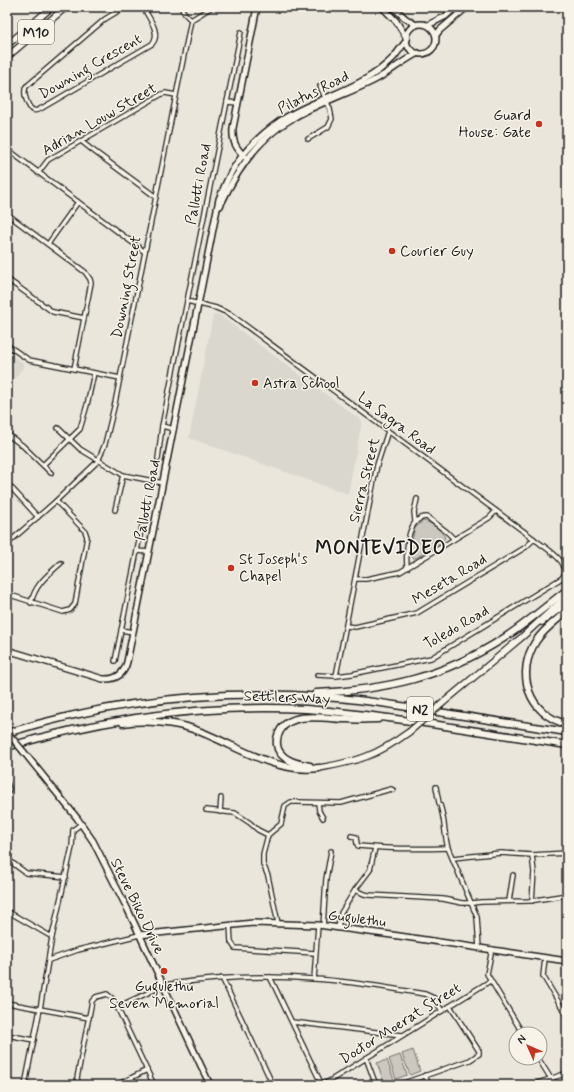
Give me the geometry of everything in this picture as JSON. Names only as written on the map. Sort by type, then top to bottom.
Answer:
[{"type":"highway","points":[[273,694],[367,690],[432,674],[469,658],[498,642],[567,590]]},
{"type":"highway","points":[[567,610],[536,642],[526,662],[525,673],[526,685],[537,706],[545,714],[555,720],[567,724]]},
{"type":"highway","name":"Settlers Way","points":[[7,732],[69,716],[139,703],[206,696],[273,694],[319,696],[364,701],[567,732]]},
{"type":"highway","name":"Settlers Way","points":[[7,747],[78,728],[122,719],[212,709],[258,708],[307,709],[356,714],[567,745]]},
{"type":"highway","points":[[319,768],[293,762],[281,753],[277,738],[281,728],[287,723],[295,719],[308,717],[410,721]]},
{"type":"highway","points":[[29,741],[42,740],[127,722],[160,723],[192,728],[272,763],[293,768],[319,768]]},
{"type":"main road","name":"M10","points":[[7,45],[52,7]]},
{"type":"main road","name":"M10","points":[[7,57],[66,7]]},
{"type":"main road","points":[[319,768],[366,757],[382,750],[409,732],[567,596]]},
{"type":"main road","points":[[522,636],[567,603]]},
{"type":"street","name":"Downing Crescent","points":[[125,7],[105,19],[28,84],[24,91],[32,110],[42,108],[152,44],[156,39],[156,32],[143,7]]},
{"type":"street","points":[[181,7],[191,20],[212,7]]},
{"type":"street","name":"Pallotti Road","points":[[245,158],[235,146],[232,136],[257,7]]},
{"type":"street","points":[[382,7],[396,21],[411,50],[423,54],[429,52],[436,44],[436,36],[432,28],[424,24],[416,25],[408,31],[406,39]]},
{"type":"street","points":[[393,7],[405,18],[416,25]]},
{"type":"street","points":[[428,25],[446,16],[456,7]]},
{"type":"street","points":[[436,36],[440,30],[467,7]]},
{"type":"street","name":"Downing Street","points":[[7,544],[56,501],[98,461],[107,436],[120,378],[191,20]]},
{"type":"street","name":"Pallotti Road","points":[[158,459],[162,426],[241,32]]},
{"type":"street","name":"Pilatus Road","points":[[217,212],[230,183],[245,158],[262,142],[291,118],[318,105],[375,72],[393,58],[406,39]]},
{"type":"street","name":"Pilatus Road","points":[[326,100],[374,80],[418,53]]},
{"type":"street","points":[[308,139],[328,127],[331,122],[332,116],[320,86]]},
{"type":"street","name":"Adrian Louw Street","points":[[38,173],[48,160],[162,94],[165,93],[176,95]]},
{"type":"street","points":[[227,102],[238,103]]},
{"type":"street","points":[[81,141],[156,197]]},
{"type":"street","points":[[7,150],[145,252]]},
{"type":"street","points":[[48,244],[78,202]]},
{"type":"street","name":"Pallotti Road","points":[[7,650],[104,679],[113,679],[120,675],[126,667],[217,212]]},
{"type":"street","points":[[7,214],[85,272],[90,279],[91,283],[74,369]]},
{"type":"street","points":[[7,279],[53,312],[84,318]]},
{"type":"street","name":"La Sagra Road","points":[[187,301],[230,314],[560,559],[565,567]]},
{"type":"street","points":[[7,345],[29,360],[120,378]]},
{"type":"street","points":[[43,465],[80,429],[94,373]]},
{"type":"street","points":[[162,426],[174,429]]},
{"type":"street","points":[[58,428],[80,449],[124,475],[163,483]]},
{"type":"street","name":"Sierra Street","points":[[336,676],[377,465],[388,432]]},
{"type":"street","points":[[7,435],[23,446],[51,474]]},
{"type":"street","points":[[115,510],[124,475]]},
{"type":"street","points":[[7,483],[38,517]]},
{"type":"street","points":[[415,521],[414,512],[417,499]]},
{"type":"street","points":[[7,594],[31,603],[63,612],[70,610],[75,604],[87,537],[85,531],[56,501]]},
{"type":"street","points":[[355,579],[366,579],[396,574],[489,518],[496,512]]},
{"type":"street","points":[[407,568],[406,552],[411,527],[415,521],[424,517],[429,518],[454,539]]},
{"type":"street","name":"Pallotti Road","points":[[115,661],[142,526]]},
{"type":"street","name":"Meseta Road","points":[[346,626],[355,627],[417,613],[526,547],[534,540]]},
{"type":"street","points":[[137,551],[149,552]]},
{"type":"street","points":[[31,603],[39,583],[61,563]]},
{"type":"street","name":"Toledo Road","points":[[317,675],[336,676],[352,674],[432,658],[562,578],[565,573],[565,567]]},
{"type":"street","points":[[121,630],[133,632]]},
{"type":"street","name":"Steve Biko Drive","points":[[7,732],[93,841],[141,935],[163,986],[210,1085]]},
{"type":"street","points":[[7,783],[9,789],[7,794]]},
{"type":"street","points":[[436,787],[439,804],[442,811],[445,837],[448,848],[472,903],[478,921],[479,948]]},
{"type":"street","points":[[278,923],[268,876],[262,861],[268,835],[281,824],[285,806],[289,803],[298,802],[346,803],[393,790]]},
{"type":"street","points":[[220,812],[221,798]]},
{"type":"street","points":[[318,803],[323,818]]},
{"type":"street","points":[[206,810],[235,813],[258,830],[268,835]]},
{"type":"street","points":[[25,1085],[52,937],[72,847],[73,830],[81,824]]},
{"type":"street","points":[[351,836],[356,837],[358,846],[401,849],[448,848]]},
{"type":"street","points":[[338,927],[341,913],[355,890],[370,870],[375,848]]},
{"type":"street","points":[[314,979],[315,953],[331,850]]},
{"type":"street","points":[[355,890],[369,895],[414,899],[430,898],[472,903],[532,901],[567,895],[566,853],[532,855],[501,853],[453,858]]},
{"type":"street","points":[[532,855],[534,872],[532,901]]},
{"type":"street","points":[[7,859],[26,873],[66,877]]},
{"type":"street","points":[[509,902],[513,875]]},
{"type":"street","points":[[7,910],[52,937]]},
{"type":"street","name":"Gugulethu","points":[[141,935],[230,925],[278,923],[338,927],[567,961]]},
{"type":"street","points":[[230,925],[231,942],[232,946],[235,948],[315,953]]},
{"type":"street","points":[[49,960],[78,950],[141,935]]},
{"type":"street","points":[[492,949],[487,972],[490,981],[518,1026]]},
{"type":"street","points":[[545,958],[543,976],[567,1016]]},
{"type":"street","points":[[117,1007],[163,986],[176,983],[222,978],[270,977],[314,979],[425,994],[434,998],[442,1011]]},
{"type":"street","points":[[270,977],[324,1084]]},
{"type":"street","points":[[222,978],[273,1085]]},
{"type":"street","name":"Doctor Moerat Street","points":[[324,1084],[490,981]]},
{"type":"street","points":[[79,1085],[77,1078],[92,1001],[96,996],[107,994],[113,999],[154,1085]]},
{"type":"street","points":[[7,1003],[89,1018]]},
{"type":"street","points":[[398,1085],[470,1060],[479,1054],[479,1051],[450,1006]]},
{"type":"street","points":[[292,1022],[402,1035]]},
{"type":"street","points":[[7,1035],[34,1040]]},
{"type":"street","points":[[366,1058],[376,1085]]},
{"type":"street","points":[[543,1066],[555,1085]]},
{"type":"street","points":[[117,1085],[147,1070]]},
{"type":"street","points":[[532,1085],[567,1072]]},
{"type":"street","points":[[425,1075],[429,1085]]},
{"type":"shaded area","name":"Astra School","points":[[218,314],[362,421],[348,494],[189,438],[213,316]]},
{"type":"shaded area","points":[[7,351],[25,365],[7,389]]},
{"type":"shaded area","points":[[423,521],[426,521],[436,527],[445,538],[443,541],[416,558],[413,558],[409,553],[415,528]]},
{"type":"shaded area","points":[[567,622],[567,676],[559,631]]},
{"type":"shaded area","points":[[413,1050],[420,1071],[410,1075],[402,1054]]},
{"type":"shaded area","points":[[400,1055],[407,1075],[396,1079],[389,1059]]},
{"type":"shaded area","points":[[387,1060],[394,1080],[384,1083],[377,1063]]},
{"type":"place","name":"Guard House: Gate","points":[[539,124]]},
{"type":"place","name":"Courier Guy","points":[[392,251]]},
{"type":"place","name":"Astra School","points":[[255,383]]},
{"type":"place","name":"St Joseph's Chapel","points":[[231,568]]},
{"type":"place","name":"Gugulethu Seven Memorial","points":[[164,971]]},
{"type":"district","name":"MONTEVIDEO","points":[[381,547]]}]
